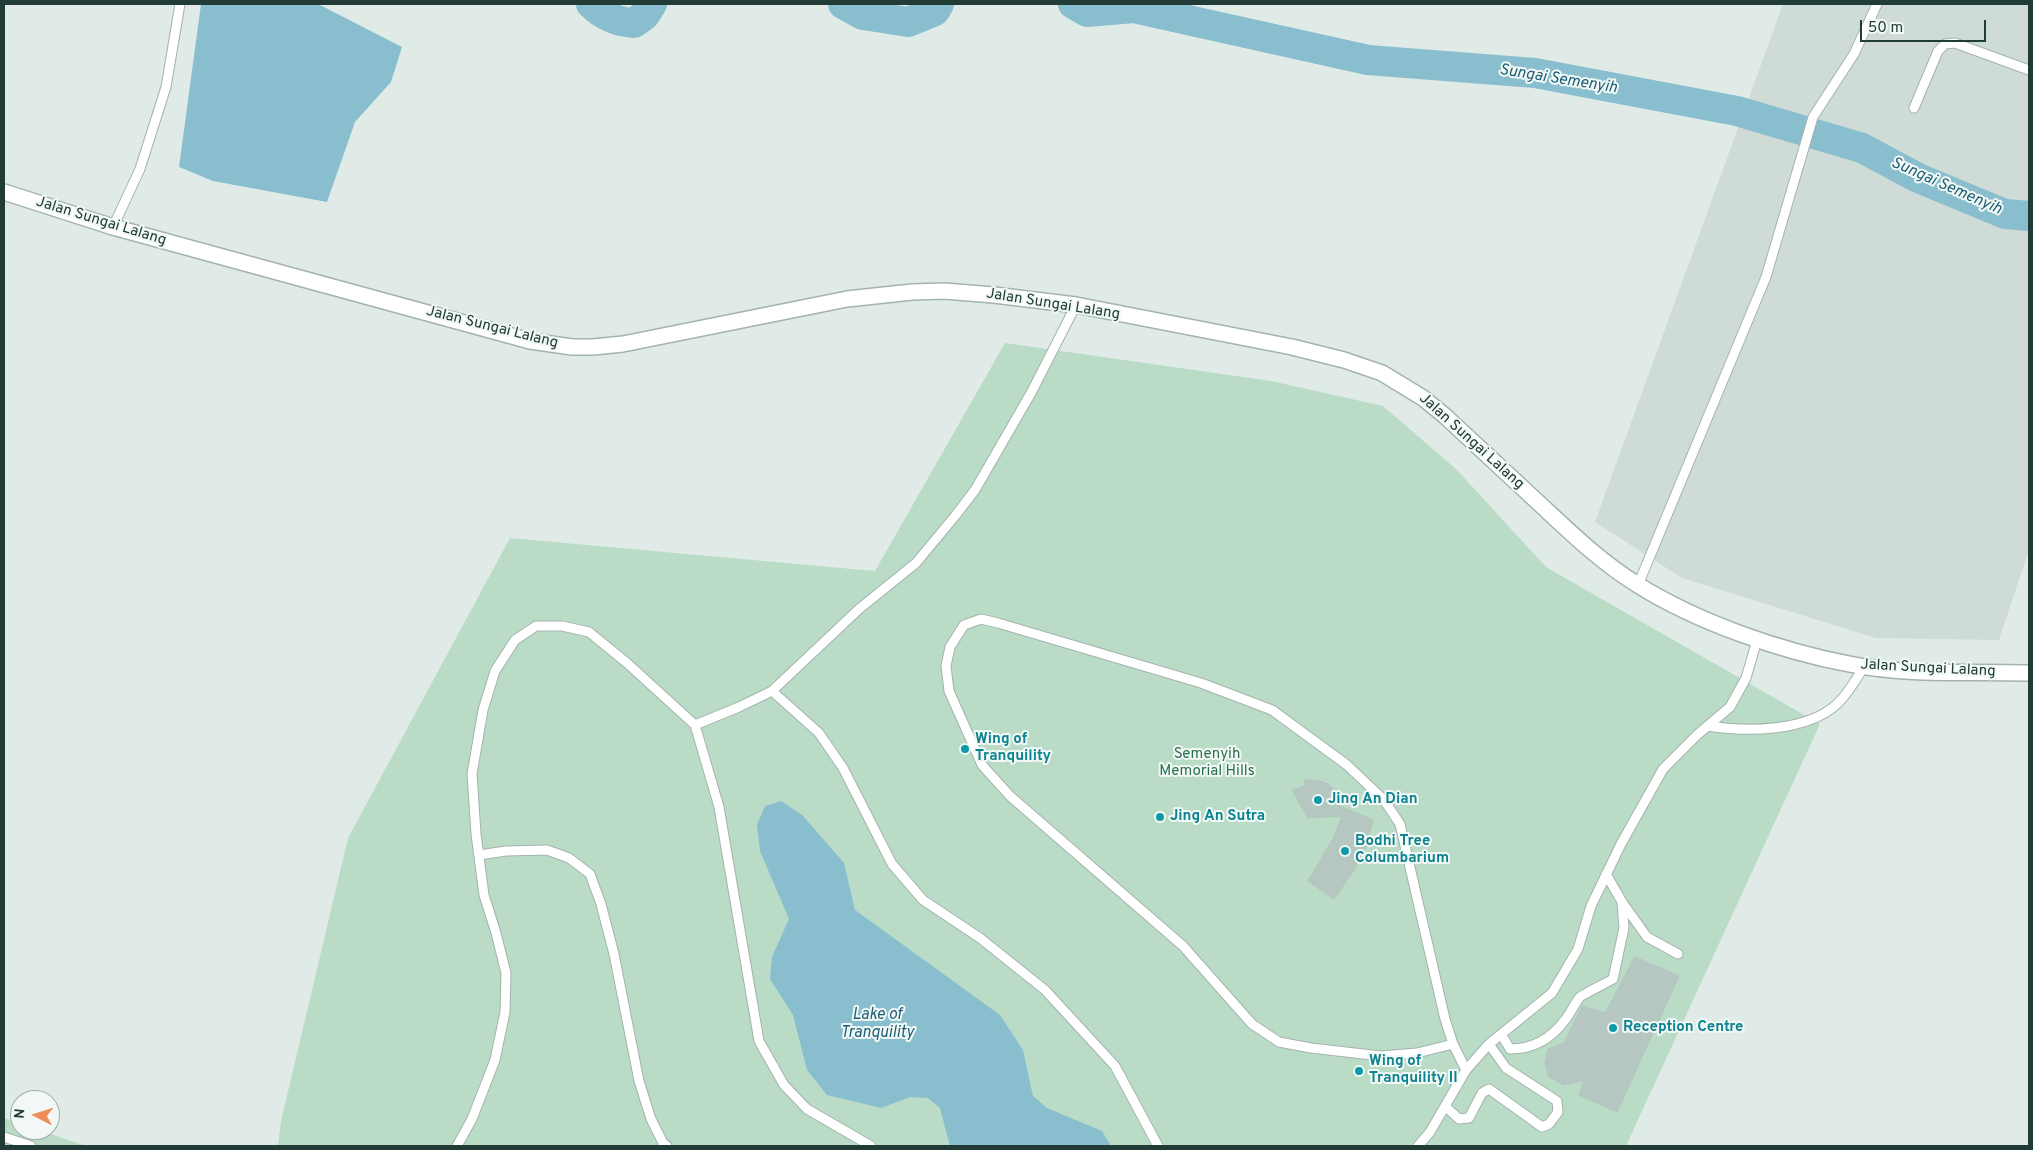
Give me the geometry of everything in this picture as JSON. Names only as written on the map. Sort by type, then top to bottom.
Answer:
[{"type":"street","name":"Jalan Sungai Lalang","points":[[4,192],[113,227],[530,341],[572,347],[623,344],[847,299],[912,292],[944,291],[1076,305],[1292,347],[1344,360],[1382,373],[1423,398],[1445,416],[1580,541],[1638,585],[1705,619],[1757,640],[1864,667],[1918,671],[2029,673]]},
{"type":"lane","points":[[113,227],[140,169],[166,87],[180,4]]},
{"type":"lane","points":[[1638,585],[1766,277],[1813,117],[1854,54],[1877,4]]},
{"type":"lane","points":[[1914,108],[1938,51],[1945,44],[1955,43],[2029,70]]},
{"type":"lane","points":[[694,725],[772,691],[859,609],[916,563],[956,516],[975,490],[1031,393],[1076,305]]},
{"type":"lane","points":[[1453,1044],[1417,1052],[1381,1056],[1311,1048],[1279,1042],[1252,1024],[1184,946],[1010,796],[982,765],[949,691],[946,666],[950,647],[964,625],[980,620],[998,623],[1201,684],[1272,710],[1347,764],[1384,800],[1400,824],[1453,1044],[1466,1070]]},
{"type":"lane","points":[[457,1146],[472,1119],[495,1060],[505,1012],[506,973],[484,895],[472,774],[483,710],[495,672],[515,640],[536,626],[562,626],[589,632],[627,663],[694,725],[719,807],[759,1041],[784,1085],[808,1108],[871,1146]]},
{"type":"lane","points":[[1418,1146],[1430,1132],[1466,1070],[1489,1044],[1552,993],[1578,949],[1591,906],[1606,874],[1663,769],[1683,747],[1730,707],[1746,678],[1757,640]]},
{"type":"lane","points":[[1708,726],[1733,730],[1779,727],[1796,724],[1820,715],[1837,703],[1864,667]]},
{"type":"lane","points":[[772,691],[819,733],[843,768],[892,864],[923,900],[980,938],[1045,990],[1115,1066],[1158,1146]]},
{"type":"lane","points":[[479,855],[506,851],[547,850],[570,858],[590,874],[601,904],[614,954],[639,1081],[651,1119],[663,1143],[667,1146]]},
{"type":"lane","points":[[1606,874],[1622,902],[1647,937],[1678,954]]},
{"type":"lane","points":[[1501,1034],[1510,1049],[1524,1049],[1547,1039],[1565,1020],[1581,996],[1594,991],[1613,979],[1624,928],[1622,902]]},
{"type":"lane","points":[[1445,1106],[1459,1120],[1469,1118],[1482,1093],[1489,1089],[1542,1127],[1550,1124],[1558,1112],[1557,1101],[1506,1068],[1489,1044]]},
{"type":"lane","points":[[4,1137],[31,1146]]},
{"type":"shaded area","points":[[1783,4],[2029,4],[2029,550],[1999,640],[1876,638],[1682,578],[1595,522]]},
{"type":"green space","name":"Semenyih Memorial Hills","points":[[1005,343],[1271,381],[1383,406],[1456,469],[1546,567],[1820,724],[1626,1146],[278,1146],[281,1121],[348,838],[510,538],[875,571]]},
{"type":"green space","points":[[4,1118],[10,1120],[10,1140],[60,1140],[60,1137],[86,1146],[4,1146]]},
{"type":"water","points":[[201,4],[318,4],[402,47],[391,82],[355,122],[327,202],[213,181],[179,167]]},
{"type":"water","name":"Lake of Tranquility","points":[[781,801],[802,815],[844,863],[855,910],[1000,1015],[1023,1050],[1033,1096],[1047,1108],[1102,1131],[1111,1146],[950,1146],[940,1108],[928,1098],[910,1097],[881,1108],[827,1095],[807,1070],[793,1015],[770,979],[772,957],[789,919],[760,851],[757,825],[765,806]]},
{"type":"building","name":"Bodhi Tree Columbarium","points":[[1305,780],[1316,780],[1328,784],[1343,798],[1335,804],[1373,820],[1366,847],[1354,870],[1334,899],[1308,881],[1334,837],[1342,816],[1308,818],[1292,790],[1305,786]]},
{"type":"building","name":"Reception Centre","points":[[1635,957],[1679,976],[1617,1112],[1579,1095],[1584,1080],[1564,1085],[1549,1077],[1545,1063],[1548,1049],[1564,1043],[1582,1006],[1605,1013]]},
{"type":"waterway","name":"Sungai Semenyih","points":[[591,4],[611,18],[634,23],[645,15],[652,4]]},
{"type":"waterway","name":"Sungai Semenyih","points":[[843,4],[863,15],[908,22],[935,11],[939,4]]},
{"type":"waterway","name":"Sungai Semenyih","points":[[1073,4],[1087,12],[1134,8],[1368,60],[1535,73],[1737,111],[1862,148],[1918,178],[2005,214],[2029,216]]},
{"type":"place","name":"Wing of Tranquility","points":[[965,749]]},
{"type":"place","name":"Jing An Dian","points":[[1318,800]]},
{"type":"place","name":"Jing An Sutra","points":[[1160,817]]},
{"type":"place","name":"Bodhi Tree Columbarium","points":[[1345,851]]},
{"type":"place","name":"Reception Centre","points":[[1613,1028]]},
{"type":"place","name":"Wing of Tranquility II","points":[[1359,1071]]}]
